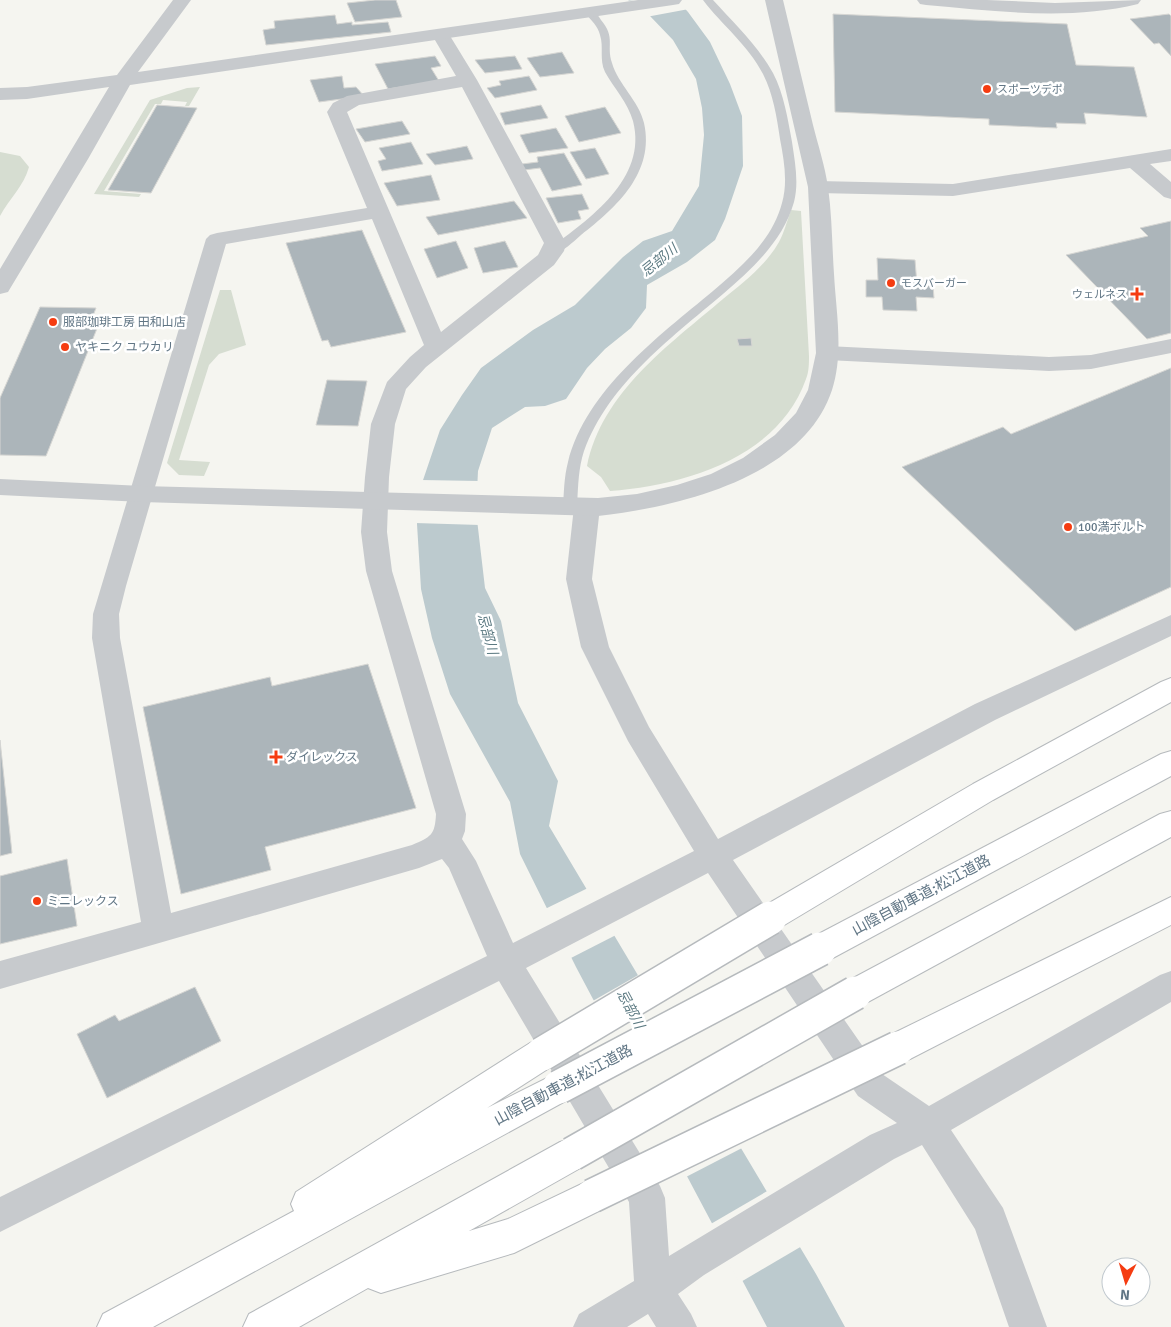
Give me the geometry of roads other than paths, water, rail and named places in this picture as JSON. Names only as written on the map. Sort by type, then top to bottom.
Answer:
[{"type":"highway","points":[[118,1326],[542,1054],[983,792],[1171,689]]},
{"type":"highway","name":"山陰自動車道;松江道路","points":[[118,1326],[559,1087],[1171,762]]},
{"type":"highway","points":[[262,1327],[331,1290],[855,993],[1171,823]]},
{"type":"highway","points":[[331,1290],[514,1235],[898,1048],[1171,910]]},
{"type":"street","points":[[0,287],[78,159],[123,80],[182,0]]},
{"type":"street","points":[[0,94],[27,93],[123,80],[673,0]]},
{"type":"street","points":[[0,487],[142,494],[575,507],[637,503],[720,480],[752,464],[784,441],[806,417],[820,390],[827,353],[818,187],[774,0]]},
{"type":"street","points":[[926,0],[978,2],[1057,10],[1097,8],[1132,0]]},
{"type":"street","points":[[0,976],[420,856],[437,848],[446,841],[451,830],[451,814],[379,571],[374,532],[386,500],[377,477],[384,424],[395,387],[407,372],[436,346],[546,260],[553,251],[555,243],[468,80],[441,35]]},
{"type":"street","points":[[436,346],[337,112],[340,107],[354,100],[468,80]]},
{"type":"street","points":[[818,187],[953,190],[1171,155]]},
{"type":"street","points":[[1135,162],[1171,193]]},
{"type":"street","points":[[158,930],[106,638],[106,614],[217,239],[378,212]]},
{"type":"street","points":[[827,353],[1049,364],[1091,362],[1171,346]]},
{"type":"street","points":[[575,507],[579,579],[595,647],[702,862],[870,1085],[928,1125],[990,1220],[1028,1327]]},
{"type":"street","points":[[0,1215],[536,948],[985,712],[1171,625]]},
{"type":"street","points":[[446,841],[461,861],[505,962],[647,1198],[653,1290],[678,1327]]},
{"type":"street","points":[[592,1327],[653,1290],[691,1262],[882,1147],[928,1125],[1171,984]]},
{"type":"lane","points":[[575,507],[576,456],[588,427],[605,399],[641,360],[731,283],[752,262],[768,243],[776,229],[790,192],[782,121],[775,89],[756,55],[708,0]]},
{"type":"lane","points":[[553,251],[578,233],[616,197],[639,164],[641,135],[638,120],[606,61],[608,40],[604,26],[595,12]]},
{"type":"water","name":"忌部川","points":[[628,0],[677,0],[710,42],[730,84],[742,116],[743,166],[725,219],[715,240],[687,262],[647,285],[646,308],[631,328],[605,349],[587,368],[566,399],[545,406],[525,407],[492,428],[478,471],[476,511],[485,588],[501,621],[518,703],[558,781],[549,826],[816,1274],[845,1327],[767,1327],[576,967],[520,854],[510,802],[450,694],[432,638],[421,589],[417,524],[420,489],[440,430],[462,395],[481,368],[533,330],[575,305],[623,257],[643,241],[672,231],[699,186],[704,135],[702,108],[696,79],[673,40],[650,16]]},
{"type":"place","name":"スポーツデポ","points":[[987,89]]},
{"type":"place","name":"モスバーガー","points":[[891,283]]},
{"type":"place","name":"ウェルネス","points":[[1137,294]]},
{"type":"place","name":"服部珈琲工房 田和山店","points":[[53,322]]},
{"type":"place","name":"ヤキニク ユウカリ","points":[[65,347]]},
{"type":"place","name":"100満ボルト","points":[[1068,527]]},
{"type":"place","name":"ダイレックス","points":[[276,757]]},
{"type":"place","name":"ミニレックス","points":[[37,901]]}]
